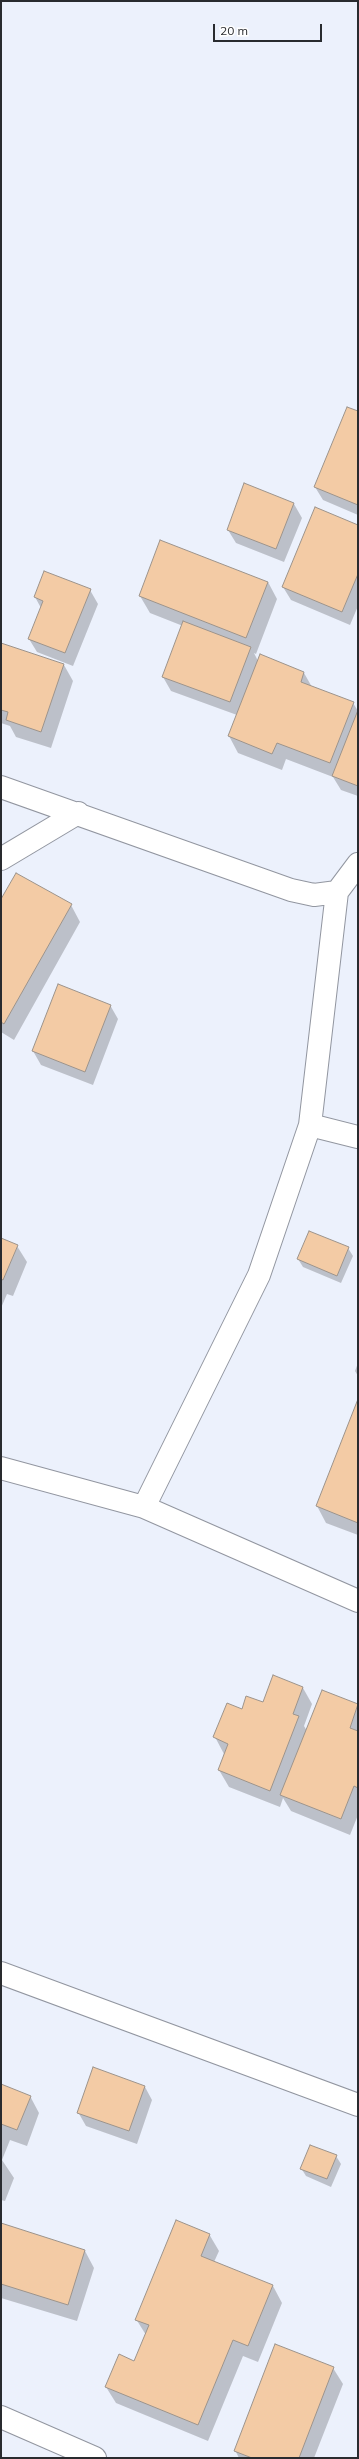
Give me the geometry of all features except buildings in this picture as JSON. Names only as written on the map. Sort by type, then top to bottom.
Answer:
[{"type":"street","points":[[1,787],[78,813],[290,890],[314,895],[337,892]]},
{"type":"street","points":[[1,859],[78,813]]},
{"type":"street","points":[[144,1507],[259,1275],[310,1125],[337,892],[358,864]]},
{"type":"street","points":[[310,1125],[358,1137]]},
{"type":"street","points":[[1,1468],[144,1507],[358,1602]]},
{"type":"street","points":[[1,1972],[358,2105]]},
{"type":"street","points":[[1,2417],[95,2458]]}]
